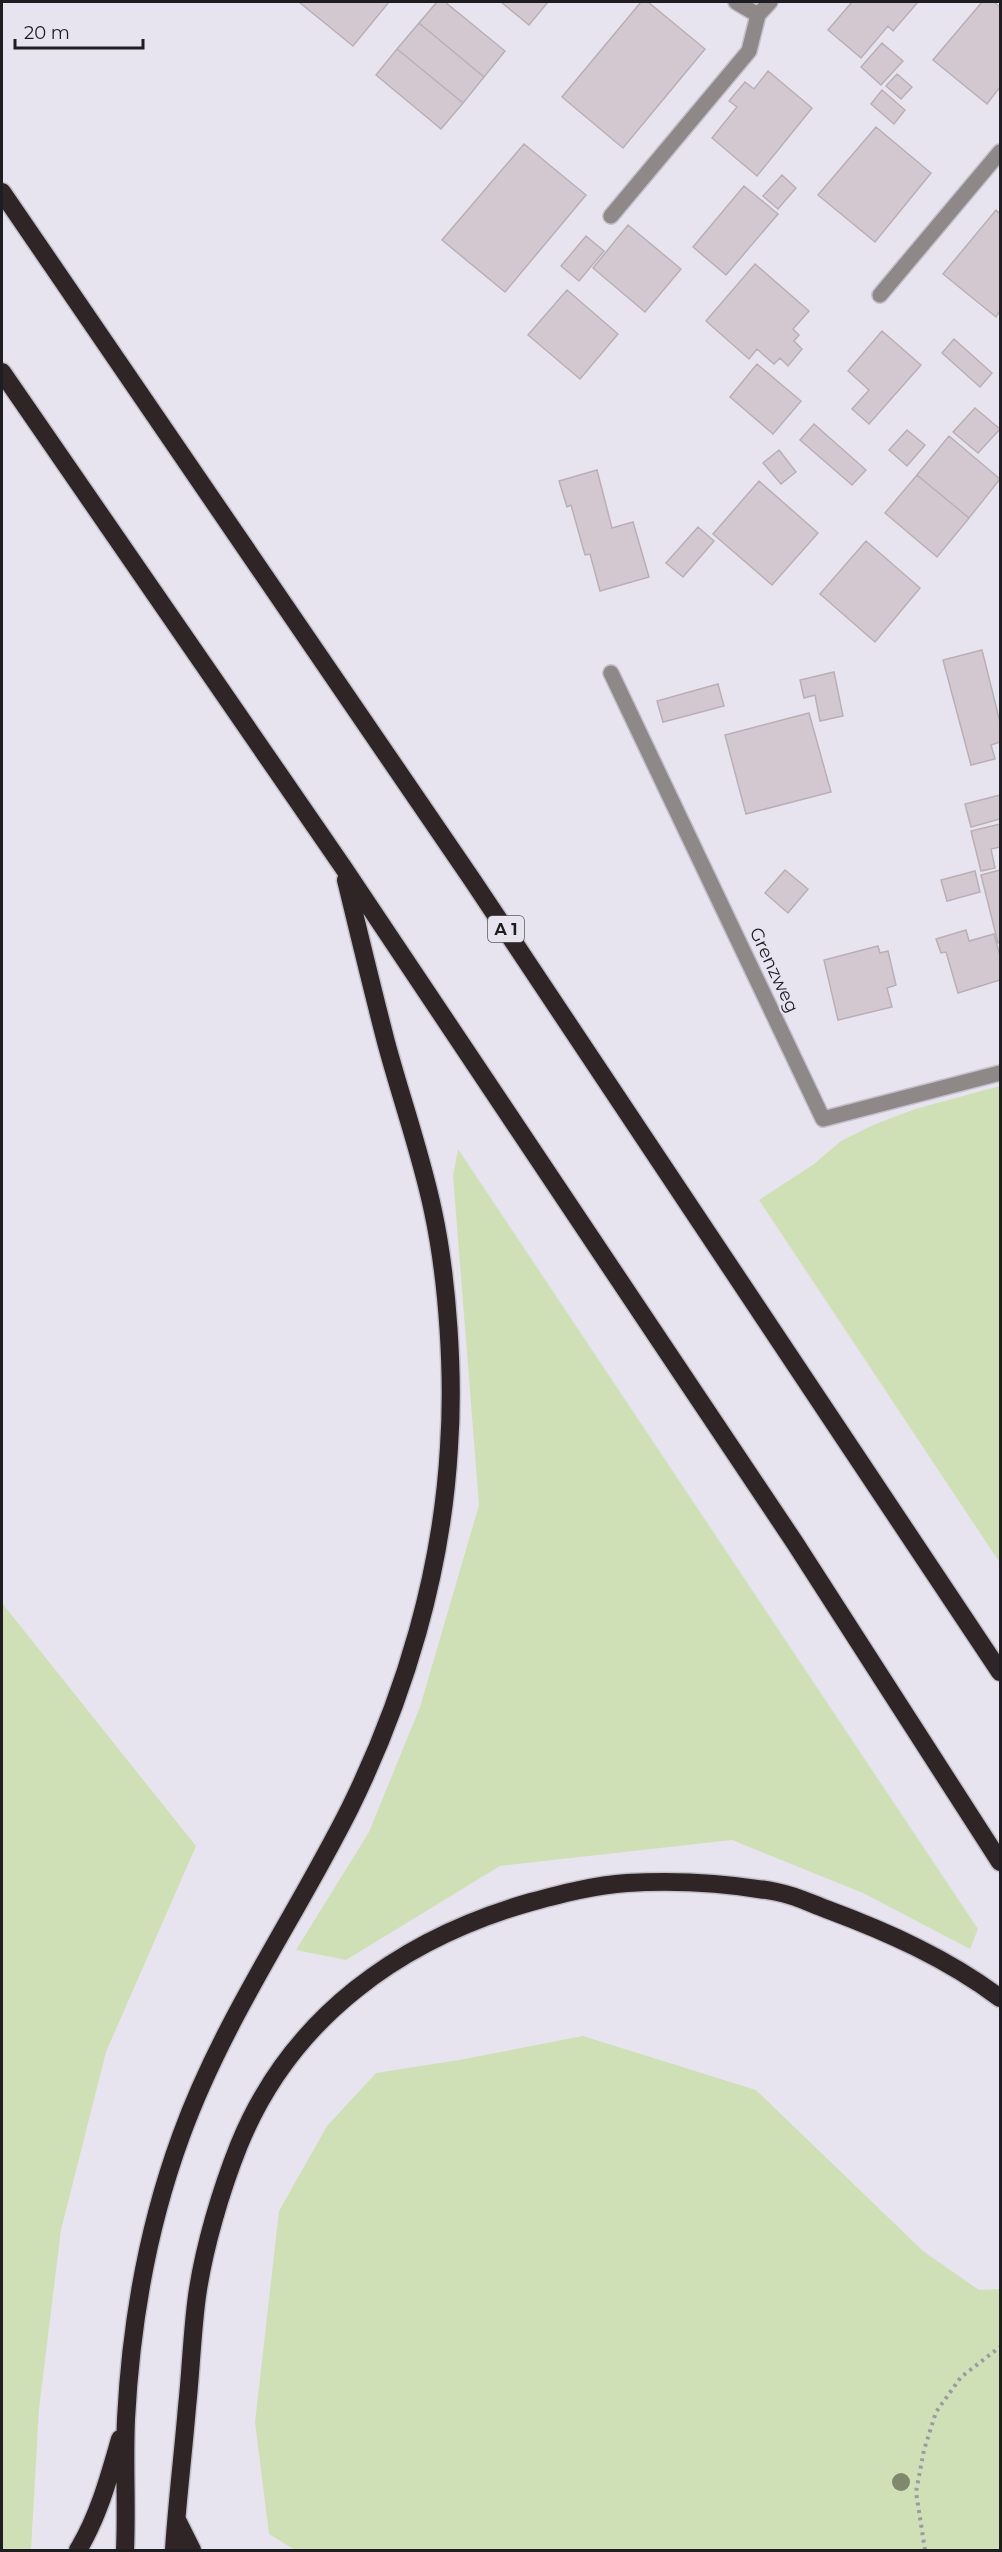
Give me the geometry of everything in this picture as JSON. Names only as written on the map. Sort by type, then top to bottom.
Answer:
[{"type":"highway","name":"A 1","points":[[2,192],[473,880],[1000,1672]]},
{"type":"highway","points":[[2,372],[342,867],[789,1533],[1000,1862]]},
{"type":"highway","points":[[126,2550],[126,2420],[144,2270],[163,2189],[178,2144],[207,2072],[350,1808],[385,1730],[409,1663],[425,1605],[441,1517],[449,1447],[450,1369],[443,1283],[433,1212],[386,1043],[342,867]]},
{"type":"highway","points":[[174,2550],[198,2294],[210,2241],[240,2144],[274,2078],[308,2033],[344,1998],[385,1967],[448,1931],[491,1914],[558,1895],[623,1883],[699,1882],[781,1892],[865,1923],[943,1960],[1000,1998]]},
{"type":"highway","points":[[78,2550],[90,2530],[102,2499],[126,2420]]},
{"type":"highway","points":[[176,2519],[192,2550]]},
{"type":"street","points":[[736,2],[758,15]]},
{"type":"street","points":[[610,216],[749,51],[758,15],[770,2]]},
{"type":"street","points":[[880,294],[1000,152]]},
{"type":"street","name":"Grenzweg","points":[[611,673],[823,1119],[1000,1073]]},
{"type":"path","points":[[925,2550],[916,2492],[924,2450],[936,2412],[961,2376],[1000,2347]]},
{"type":"green space","points":[[1000,1086],[1000,1563],[759,1200],[814,1164],[841,1141],[873,1125],[915,1109]]},
{"type":"green space","points":[[458,1149],[978,1929],[970,1949],[863,1893],[732,1840],[500,1866],[346,1960],[296,1950],[369,1832],[420,1707],[479,1505],[453,1176]]},
{"type":"green space","points":[[2,1603],[196,1846],[106,2052],[61,2230],[39,2409],[31,2550],[2,2550]]},
{"type":"green space","points":[[583,2036],[756,2090],[923,2251],[979,2290],[1000,2289],[1000,2550],[295,2550],[269,2534],[255,2422],[279,2211],[327,2126],[376,2073],[459,2060]]},
{"type":"building","points":[[299,2],[389,2],[353,46]]},
{"type":"building","points":[[437,2],[445,2],[505,51],[484,77],[419,23]]},
{"type":"building","points":[[501,2],[548,2],[529,25]]},
{"type":"building","points":[[641,2],[648,2],[705,49],[623,148],[562,97]]},
{"type":"building","points":[[852,2],[918,2],[893,31],[888,26],[861,58],[828,30]]},
{"type":"building","points":[[982,2],[994,2],[1000,7],[1000,87],[987,104],[933,60]]},
{"type":"building","points":[[419,23],[484,77],[463,103],[397,49]]},
{"type":"building","points":[[882,43],[903,61],[881,85],[861,67]]},
{"type":"building","points":[[397,49],[463,103],[441,129],[376,75]]},
{"type":"building","points":[[768,71],[812,108],[757,176],[712,138],[737,107],[729,101],[745,82],[754,89]]},
{"type":"building","points":[[897,74],[912,87],[901,99],[886,86]]},
{"type":"building","points":[[882,90],[905,110],[894,124],[871,104]]},
{"type":"building","points":[[876,127],[931,173],[875,242],[818,195]]},
{"type":"building","points":[[524,144],[586,195],[505,292],[442,240]]},
{"type":"building","points":[[782,175],[796,188],[778,209],[763,196]]},
{"type":"building","points":[[744,186],[778,214],[726,275],[693,247]]},
{"type":"building","points":[[996,210],[1000,214],[1000,311],[996,317],[943,274]]},
{"type":"building","points":[[628,225],[681,269],[645,312],[593,268]]},
{"type":"building","points":[[586,236],[604,251],[579,281],[561,266]]},
{"type":"building","points":[[755,264],[809,311],[793,329],[799,335],[794,341],[802,349],[788,366],[780,358],[774,364],[757,349],[749,359],[706,321]]},
{"type":"building","points":[[567,290],[618,334],[580,379],[528,335]]},
{"type":"building","points":[[882,331],[921,365],[869,424],[852,409],[869,390],[848,371]]},
{"type":"building","points":[[954,339],[992,373],[980,387],[942,353]]},
{"type":"building","points":[[757,364],[801,401],[773,434],[730,397]]},
{"type":"building","points":[[975,408],[1000,429],[978,453],[953,432]]},
{"type":"building","points":[[814,424],[866,470],[852,485],[800,440]]},
{"type":"building","points":[[907,430],[925,445],[907,466],[889,450]]},
{"type":"building","points":[[949,436],[1000,479],[969,518],[917,475]]},
{"type":"building","points":[[779,450],[796,472],[781,484],[763,463]]},
{"type":"building","points":[[597,470],[612,528],[633,522],[649,577],[600,591],[590,554],[585,555],[571,505],[567,507],[559,481]]},
{"type":"building","points":[[917,475],[969,518],[937,557],[885,513]]},
{"type":"building","points":[[759,481],[818,533],[772,585],[713,534]]},
{"type":"building","points":[[698,527],[714,541],[683,577],[666,563]]},
{"type":"building","points":[[866,541],[920,588],[875,642],[820,594]]},
{"type":"building","points":[[982,650],[1000,722],[1000,742],[991,745],[995,759],[971,765],[943,660]]},
{"type":"building","points":[[834,672],[843,716],[820,721],[815,695],[804,698],[800,680]]},
{"type":"building","points":[[718,684],[724,706],[663,722],[657,701]]},
{"type":"building","points":[[809,713],[831,792],[746,814],[725,735]]},
{"type":"building","points":[[1000,795],[1000,819],[971,827],[965,804]]},
{"type":"building","points":[[1000,824],[1000,847],[991,849],[995,868],[981,871],[971,831]]},
{"type":"building","points":[[785,870],[808,889],[788,913],[765,893]]},
{"type":"building","points":[[1000,870],[1000,942],[998,943],[981,875]]},
{"type":"building","points":[[975,871],[980,892],[947,901],[941,880]]},
{"type":"building","points":[[966,930],[969,941],[994,934],[1000,956],[1000,980],[958,993],[946,952],[941,953],[936,939]]},
{"type":"building","points":[[878,946],[880,953],[888,951],[896,985],[887,988],[892,1007],[838,1020],[824,960]]}]
